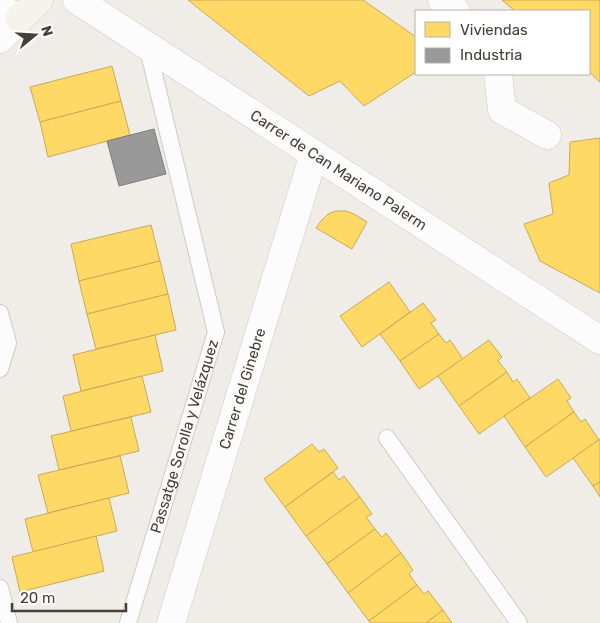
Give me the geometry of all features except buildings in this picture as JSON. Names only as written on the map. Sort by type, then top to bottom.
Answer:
[{"type":"street","name":"Carrer de Can Mariano Palerm","points":[[77,0],[600,340]]},
{"type":"street","points":[[442,0],[455,10]]},
{"type":"street","points":[[0,39],[20,9]]},
{"type":"street","points":[[498,75],[502,110],[547,134]]},
{"type":"street","name":"Carrer del Ginebre","points":[[171,623],[314,154]]},
{"type":"lane","name":"Passatge Sorolla y Velázquez","points":[[128,623],[216,332],[147,46]]},
{"type":"lane","points":[[0,313],[8,343],[0,369]]},
{"type":"lane","points":[[386,438],[519,623]]},
{"type":"lane","points":[[0,588],[8,623]]}]
